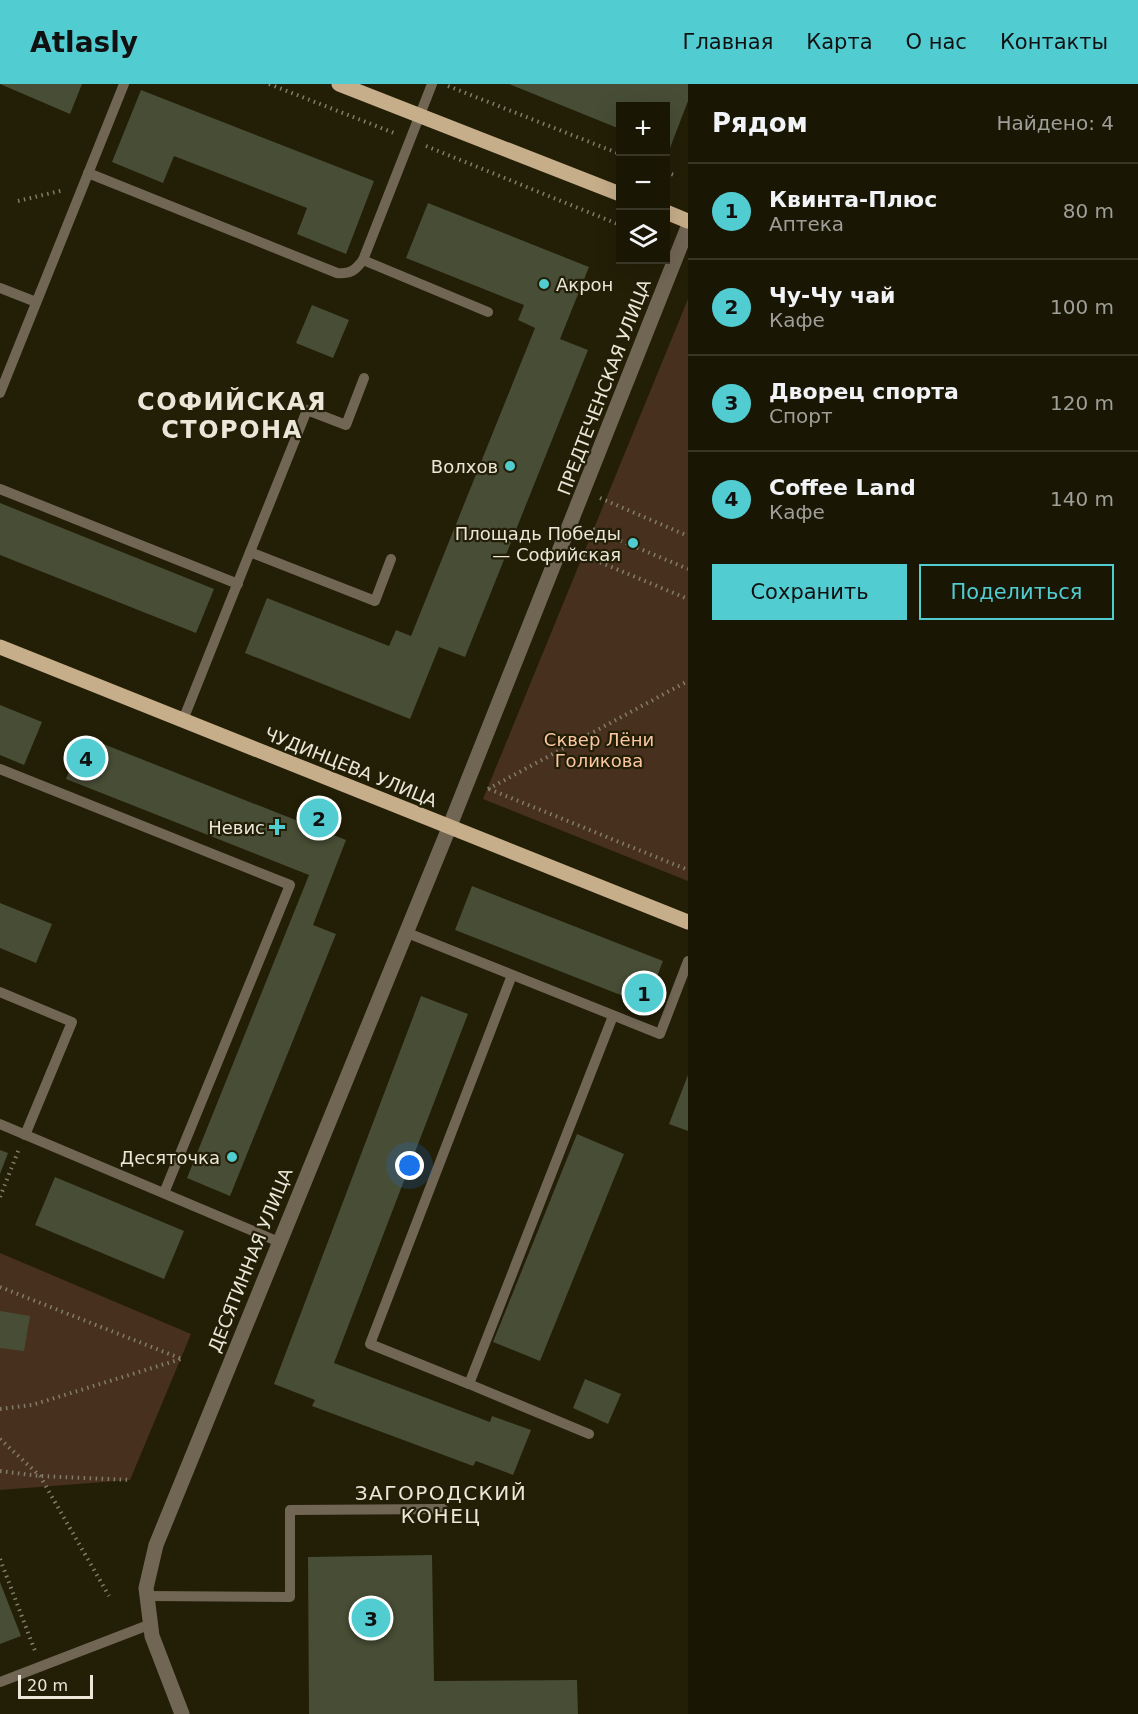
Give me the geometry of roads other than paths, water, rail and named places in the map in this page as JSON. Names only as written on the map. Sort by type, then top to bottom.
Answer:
[{"type":"main road","points":[[339,84],[616,192]]},
{"type":"main road","points":[[670,214],[688,221]]},
{"type":"main road","name":"ЧУДИНЦЕВА УЛИЦА","points":[[0,647],[688,922]]},
{"type":"street","name":"ПРЕДТЕЧЕНСКАЯ УЛИЦА","points":[[448,828],[688,227]]},
{"type":"street","name":"ДЕСЯТИННАЯ УЛИЦА","points":[[182,1714],[152,1636],[146,1588],[156,1545],[448,828]]},
{"type":"lane","points":[[0,393],[124,84]]},
{"type":"lane","points":[[88,173],[337,273],[348,274],[357,269],[363,260],[432,84]]},
{"type":"lane","points":[[363,260],[488,312]]},
{"type":"lane","points":[[0,288],[36,302]]},
{"type":"lane","points":[[183,720],[307,410],[346,425],[364,378]]},
{"type":"lane","points":[[0,489],[237,584]]},
{"type":"lane","points":[[250,552],[375,601],[391,559]]},
{"type":"lane","points":[[0,769],[290,885],[164,1193]]},
{"type":"lane","points":[[405,932],[660,1034],[688,961]]},
{"type":"lane","points":[[512,975],[370,1344],[589,1434]]},
{"type":"lane","points":[[0,992],[72,1022],[25,1135]]},
{"type":"lane","points":[[469,1384],[613,1016]]},
{"type":"lane","points":[[0,1124],[279,1242]]},
{"type":"lane","points":[[147,1596],[290,1597],[290,1510],[443,1509]]},
{"type":"lane","points":[[0,1682],[151,1624]]},
{"type":"place","name":"Акрон","points":[[544,284]]},
{"type":"place","name":"Волхов","points":[[510,466]]},
{"type":"place","name":"Площадь Победы — Софийская","points":[[633,543]]},
{"type":"place","name":"Coffee Land","points":[[86,758]]},
{"type":"place","name":"Чу-Чу чай","points":[[319,818]]},
{"type":"place","name":"Невис","points":[[277,827]]},
{"type":"place","name":"Квинта-Плюс","points":[[644,993]]},
{"type":"place","name":"Десяточка","points":[[232,1157]]},
{"type":"place","name":"Дворец спорта","points":[[371,1618]]},
{"type":"district","name":"СОФИЙСКАЯ СТОРОНА","points":[[232,416]]},
{"type":"district","name":"ЗАГОРОДСКИЙ КОНЕЦ","points":[[441,1504]]},
{"type":"park label","name":"Сквер Лёни Голикова","points":[[599,749]]}]
